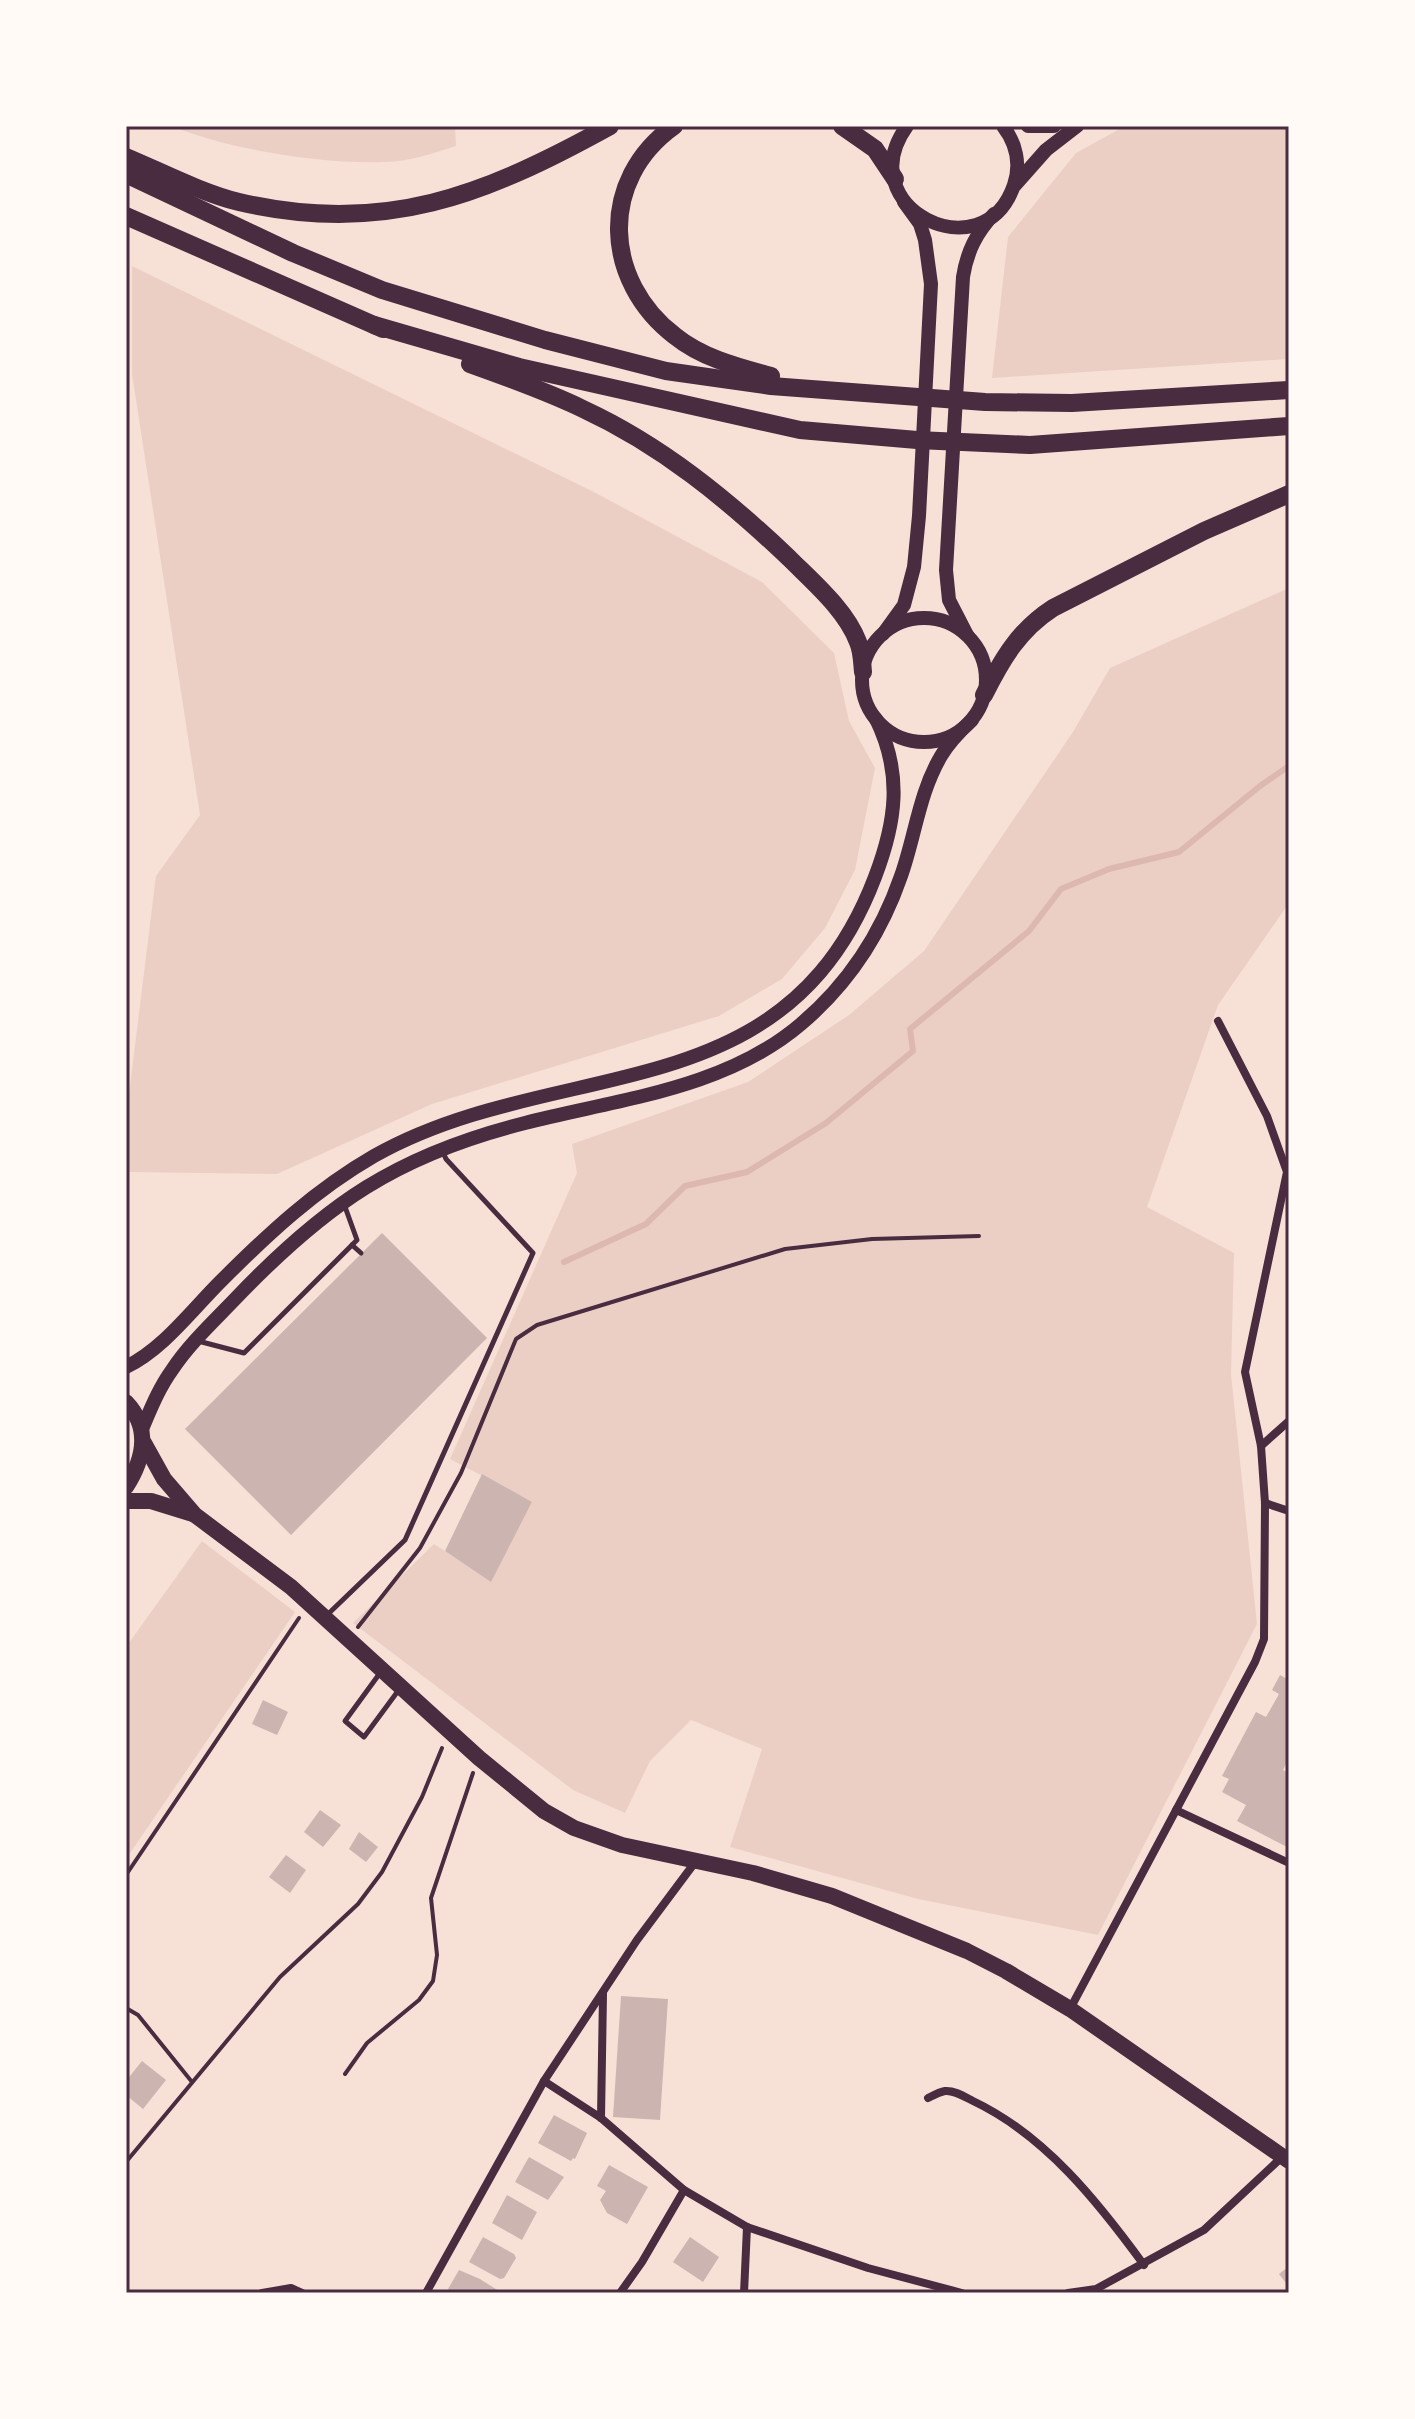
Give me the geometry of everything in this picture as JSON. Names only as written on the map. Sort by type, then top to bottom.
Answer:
[{"type":"highway","points":[[126,157],[235,201],[307,212],[380,212],[460,197],[501,182],[610,126]]},
{"type":"highway","points":[[674,126],[653,143],[640,159],[623,194],[619,215],[621,256],[631,285],[641,301],[674,336],[710,356],[759,373],[840,392]]},
{"type":"highway","points":[[842,126],[875,149],[895,179]]},
{"type":"highway","points":[[126,174],[382,290],[464,317],[666,371],[771,386],[985,402],[1072,403],[1289,390]]},
{"type":"highway","points":[[126,216],[374,325],[585,410],[644,441],[757,528],[819,588],[852,629],[859,644],[863,672]]},
{"type":"highway","points":[[374,325],[519,367],[800,430],[1030,445],[1289,426]]},
{"type":"highway","points":[[984,695],[1011,645],[1037,618],[1204,531],[1289,494]]},
{"type":"main road","points":[[126,1367],[154,1349],[298,1208],[323,1188],[377,1155],[419,1134],[464,1117],[686,1061],[738,1039],[805,988],[841,944],[856,920],[879,867],[895,783],[889,747],[864,697],[863,672],[866,658],[904,605],[911,586],[919,516],[930,314],[929,260],[920,224],[904,202],[895,179],[894,156],[907,126]]},
{"type":"main road","points":[[1003,126],[1015,150],[1013,188]]},
{"type":"main road","points":[[1028,126],[1054,126]]},
{"type":"main road","points":[[126,1487],[139,1467],[143,1436],[155,1397],[173,1368],[289,1244],[343,1201],[387,1174],[442,1148],[524,1123],[713,1076],[755,1056],[799,1026],[843,982],[877,931],[902,874],[931,775],[952,740],[972,720],[984,695],[982,656],[956,615],[947,588],[966,259],[975,238],[1033,162],[1077,126]]},
{"type":"main road","points":[[904,202],[923,219],[946,227],[971,225],[994,214]]},
{"type":"main road","points":[[883,634],[894,626],[919,618],[945,621],[967,635]]},
{"type":"main road","points":[[876,719],[901,738],[916,741],[947,738],[972,720]]},
{"type":"main road","points":[[126,1402],[164,1479],[195,1515],[276,1574],[479,1758],[544,1811],[574,1828],[622,1845],[796,1884],[900,1922],[1006,1971],[1070,2009],[1286,2158]]},
{"type":"main road","points":[[126,1501],[151,1501],[195,1515]]},
{"type":"street","points":[[1070,2009],[1255,1662],[1264,1639],[1265,1503],[1261,1446],[1245,1372],[1287,1172],[1267,1116],[1218,1021]]},
{"type":"street","points":[[1261,1446],[1289,1421]]},
{"type":"street","points":[[1265,1503],[1289,1511]]},
{"type":"street","points":[[1176,1810],[1289,1863]]},
{"type":"street","points":[[426,2293],[544,2081],[637,1940],[696,1861]]},
{"type":"street","points":[[601,2118],[603,1993]]},
{"type":"street","points":[[544,2081],[601,2118],[684,2190],[747,2227],[868,2268],[962,2293]]},
{"type":"street","points":[[928,2098],[945,2091],[958,2094],[987,2108],[1015,2127],[1077,2181],[1144,2265]]},
{"type":"street","points":[[1068,2293],[1096,2289],[1204,2230],[1286,2158]]},
{"type":"street","points":[[620,2293],[684,2190]]},
{"type":"street","points":[[744,2293],[747,2227]]},
{"type":"street","points":[[262,2293],[291,2288],[302,2293]]},
{"type":"lane","points":[[325,1617],[405,1540],[533,1253],[446,1159],[442,1148]]},
{"type":"lane","points":[[197,1341],[244,1353],[357,1240],[343,1201]]},
{"type":"lane","points":[[352,1245],[361,1253]]},
{"type":"lane","points":[[383,1669],[345,1721],[364,1737],[401,1686]]},
{"type":"path","points":[[349,1638],[420,1548],[461,1473],[516,1339],[537,1325],[785,1249],[872,1239],[979,1236]]},
{"type":"path","points":[[126,1875],[310,1603]]},
{"type":"path","points":[[126,2162],[280,1977],[358,1904],[382,1872],[422,1797],[449,1731]]},
{"type":"path","points":[[345,2074],[367,2043],[419,2000],[433,1981],[437,1955],[431,1898],[479,1758]]},
{"type":"path","points":[[126,2008],[138,2015],[192,2082]]},
{"type":"shaded area","points":[[171,126],[455,126],[456,146],[393,162],[332,161],[248,148]]},
{"type":"shaded area","points":[[1125,126],[1289,126],[1289,359],[992,378],[1008,237],[1076,153]]},
{"type":"shaded area","points":[[132,266],[592,491],[762,582],[834,653],[849,721],[875,768],[855,870],[825,928],[782,979],[719,1016],[432,1104],[277,1174],[126,1172],[126,1118],[156,876],[200,815],[132,374]]},
{"type":"shaded area","points":[[1289,588],[1289,903],[1218,1005],[1147,1207],[1234,1253],[1231,1374],[1257,1624],[1098,1935],[918,1899],[730,1847],[762,1749],[691,1720],[650,1761],[625,1813],[573,1790],[353,1623],[434,1544],[491,1581],[532,1502],[450,1459],[577,1173],[572,1144],[748,1082],[849,1015],[924,951],[1073,732],[1110,668]]},
{"type":"shaded area","points":[[202,1541],[295,1612],[126,1859],[126,1647]]},
{"type":"building","points":[[382,1233],[487,1338],[291,1535],[185,1429]]},
{"type":"building","points":[[482,1474],[532,1502],[491,1582],[445,1551]]},
{"type":"building","points":[[1280,1675],[1289,1680],[1289,1758],[1283,1770],[1289,1773],[1289,1848],[1237,1821],[1246,1805],[1222,1792],[1229,1779],[1222,1776],[1256,1712],[1266,1717],[1279,1694],[1272,1690]]},
{"type":"building","points":[[263,1700],[288,1712],[277,1735],[252,1724]]},
{"type":"building","points":[[320,1810],[341,1825],[323,1847],[304,1832]]},
{"type":"building","points":[[359,1832],[378,1847],[366,1862],[349,1849]]},
{"type":"building","points":[[286,1855],[306,1870],[290,1893],[269,1877]]},
{"type":"building","points":[[621,1996],[668,1999],[660,2120],[613,2117]]},
{"type":"building","points":[[142,2061],[166,2080],[143,2109],[126,2095],[126,2081]]},
{"type":"building","points":[[554,2115],[587,2133],[575,2159],[571,2161],[538,2143]]},
{"type":"building","points":[[529,2157],[564,2177],[548,2200],[515,2182]]},
{"type":"building","points":[[609,2165],[648,2187],[627,2224],[607,2213],[600,2200],[606,2191],[597,2186]]},
{"type":"building","points":[[507,2195],[537,2212],[522,2240],[492,2223]]},
{"type":"building","points":[[483,2237],[514,2254],[516,2258],[504,2278],[500,2279],[469,2262]]},
{"type":"building","points":[[690,2237],[719,2257],[703,2282],[673,2262]]},
{"type":"building","points":[[1289,2266],[1289,2287],[1279,2274]]},
{"type":"building","points":[[459,2270],[502,2293],[454,2293],[448,2289]]},
{"type":"waterway","points":[[564,1262],[646,1224],[685,1186],[747,1172],[826,1123],[913,1051],[910,1029],[1029,931],[1061,889],[1109,869],[1179,852],[1289,766]]}]
